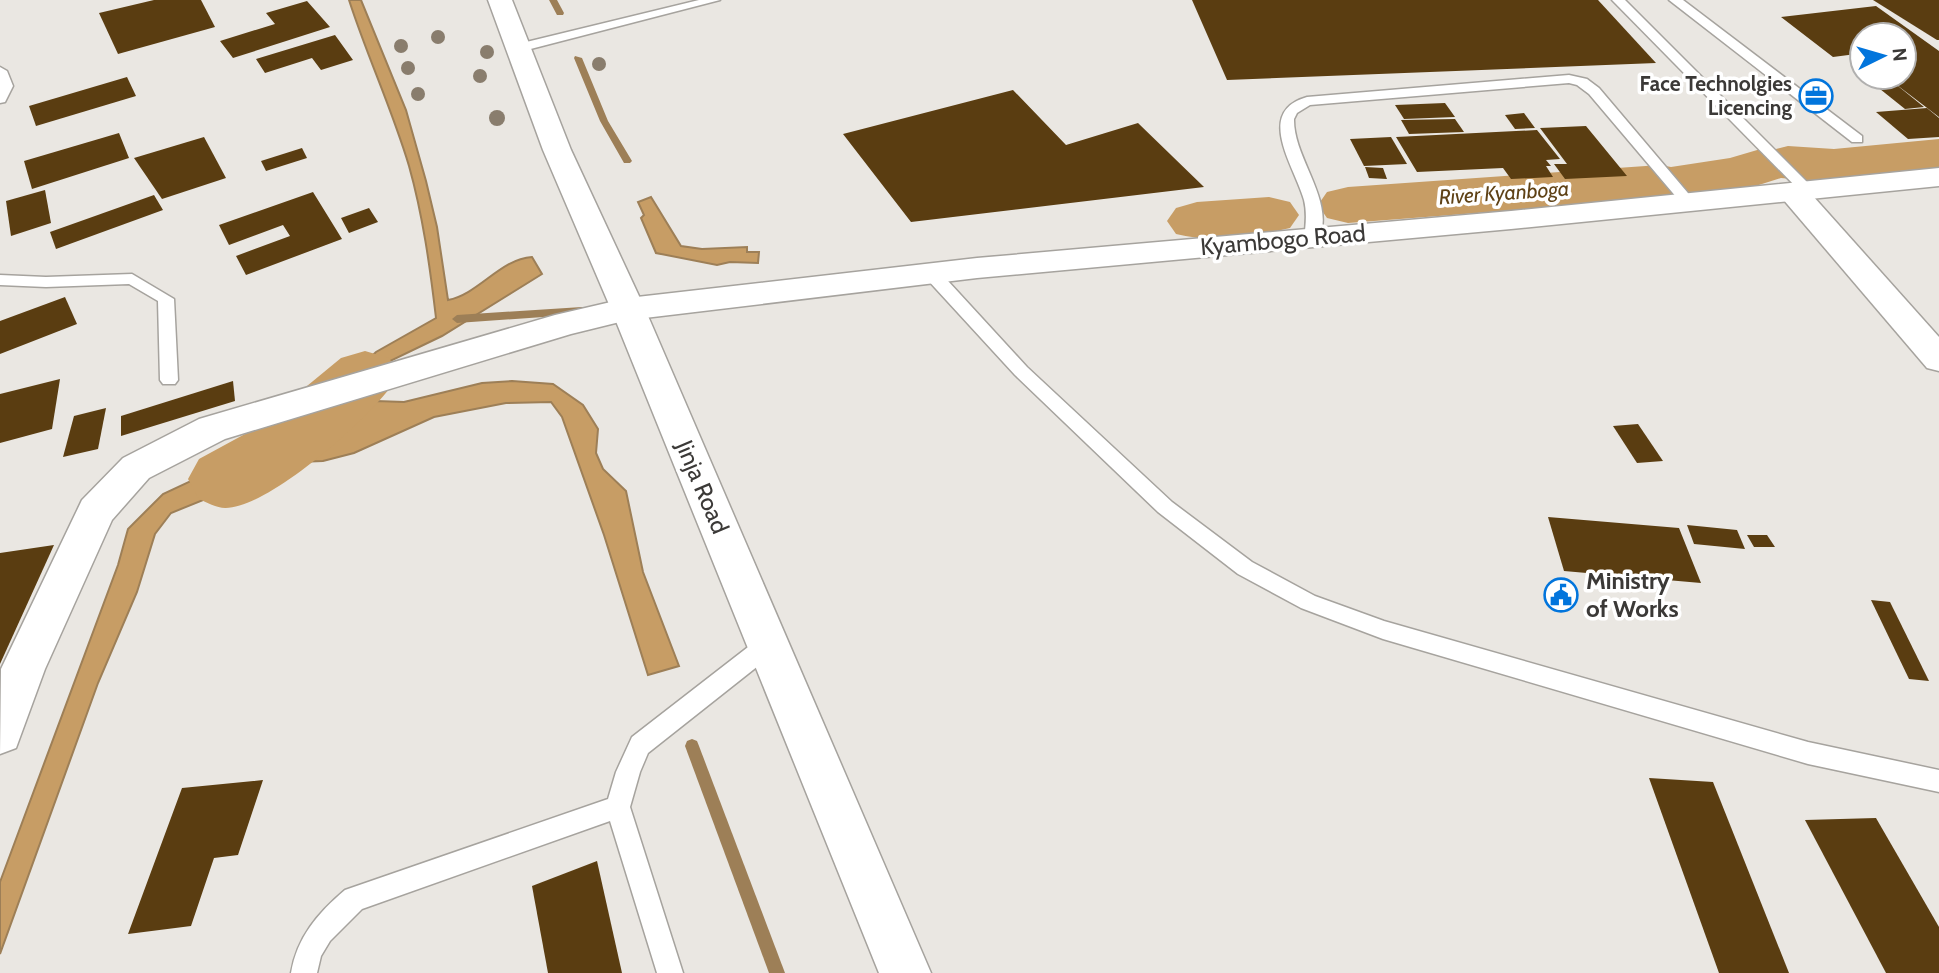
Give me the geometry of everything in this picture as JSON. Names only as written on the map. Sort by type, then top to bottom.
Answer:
[{"type":"main road","name":"Jinja Road","points":[[500,0],[553,139],[628,309],[905,973]]},
{"type":"main road","name":"Kyambogo Road","points":[[0,733],[23,669],[96,511],[136,468],[212,429],[568,323],[628,309],[931,273],[1939,177]]},
{"type":"main road","points":[[1800,191],[1939,359]]},
{"type":"lane","points":[[519,48],[714,0]]},
{"type":"lane","points":[[1618,0],[1800,191]]},
{"type":"lane","points":[[1675,0],[1857,139]]},
{"type":"lane","points":[[0,71],[6,86],[0,99]]},
{"type":"lane","points":[[1312,238],[1315,218],[1311,198],[1293,155],[1287,120],[1292,109],[1307,101],[1569,79],[1582,82],[1594,91],[1688,202]]},
{"type":"lane","points":[[931,273],[1021,370],[1165,507],[1245,568],[1308,602],[1384,630],[1808,753],[1939,781]]},
{"type":"lane","points":[[0,280],[46,282],[132,279],[155,292],[166,299],[169,380]]},
{"type":"lane","points":[[670,973],[618,807],[628,772],[640,745],[769,645]]},
{"type":"lane","points":[[304,973],[305,959],[326,923],[354,899],[618,807]]},
{"type":"shaded area","points":[[349,0],[361,0],[406,110],[437,227],[448,300],[470,291],[520,259],[532,257],[542,274],[442,336],[390,361],[379,371],[348,378],[376,352],[436,318],[426,242],[409,166]]},
{"type":"shaded area","points":[[651,197],[681,246],[702,249],[747,247],[747,252],[759,252],[758,263],[730,262],[717,265],[656,253],[641,218],[644,215],[638,202]]},
{"type":"shaded area","points":[[512,381],[553,384],[583,405],[598,429],[596,453],[603,469],[626,491],[643,572],[679,666],[648,675],[604,535],[562,417],[551,402],[506,403],[434,417],[354,453],[323,461],[297,462],[171,513],[155,534],[137,592],[98,683],[0,954],[0,882],[118,565],[128,529],[163,494],[272,443],[294,428],[376,401],[404,402],[482,383]]},
{"type":"building","points":[[154,0],[201,0],[215,27],[118,54],[99,13]]},
{"type":"building","points":[[1192,0],[1598,0],[1656,63],[1227,80]]},
{"type":"building","points":[[1873,0],[1939,0],[1939,40],[1918,28],[1918,21],[1907,21]]},
{"type":"building","points":[[307,1],[330,27],[233,58],[220,41],[275,24],[266,13]]},
{"type":"building","points":[[1876,6],[1897,21],[1848,21],[1848,55],[1833,57],[1781,17]]},
{"type":"building","points":[[335,35],[353,60],[321,70],[312,58],[265,73],[256,59]]},
{"type":"building","points":[[1918,36],[1939,51],[1939,117],[1905,91],[1918,91]]},
{"type":"building","points":[[127,77],[136,96],[36,126],[29,106]]},
{"type":"building","points":[[1013,90],[1066,145],[1138,123],[1204,187],[911,222],[843,134]]},
{"type":"building","points":[[1882,91],[1904,91],[1924,107],[1905,109]]},
{"type":"building","points":[[1445,103],[1455,117],[1404,119],[1395,105]]},
{"type":"building","points":[[1927,108],[1939,118],[1939,137],[1908,139],[1876,112]]},
{"type":"building","points":[[1524,113],[1535,128],[1515,129],[1505,115]]},
{"type":"building","points":[[1455,119],[1464,132],[1409,134],[1401,120]]},
{"type":"building","points":[[1586,126],[1627,176],[1565,179],[1554,164],[1567,164],[1540,128]]},
{"type":"building","points":[[1537,130],[1560,159],[1546,160],[1551,166],[1546,166],[1553,177],[1511,179],[1503,168],[1417,172],[1396,137]]},
{"type":"building","points":[[119,133],[129,158],[32,189],[24,161]]},
{"type":"building","points":[[204,137],[226,178],[162,199],[134,158]]},
{"type":"building","points":[[1391,137],[1407,164],[1364,166],[1350,139]]},
{"type":"building","points":[[302,148],[307,158],[266,171],[261,161]]},
{"type":"building","points":[[1365,167],[1383,168],[1387,179],[1369,178]]},
{"type":"building","points":[[45,190],[51,223],[11,236],[6,201]]},
{"type":"building","points":[[313,192],[342,239],[246,275],[236,256],[290,236],[283,225],[229,245],[219,225]]},
{"type":"building","points":[[154,195],[163,210],[56,249],[50,232]]},
{"type":"building","points":[[369,208],[378,222],[349,233],[341,218]]},
{"type":"building","points":[[65,297],[77,324],[0,354],[0,321]]},
{"type":"building","points":[[60,379],[52,429],[0,443],[0,394]]},
{"type":"building","points":[[233,381],[235,401],[121,436],[121,416]]},
{"type":"building","points":[[106,408],[98,449],[63,457],[74,416]]},
{"type":"building","points":[[1638,424],[1663,461],[1637,463],[1613,426]]},
{"type":"building","points":[[1548,517],[1679,528],[1701,583],[1564,571]]},
{"type":"building","points":[[1687,525],[1737,530],[1745,549],[1694,544]]},
{"type":"building","points":[[1747,535],[1767,535],[1775,547],[1754,547]]},
{"type":"building","points":[[54,545],[0,664],[0,553]]},
{"type":"building","points":[[1871,600],[1890,602],[1929,681],[1909,679]]},
{"type":"building","points":[[1649,778],[1713,782],[1789,973],[1719,973]]},
{"type":"building","points":[[263,780],[238,855],[214,858],[191,926],[128,934],[182,788]]},
{"type":"building","points":[[1876,818],[1939,927],[1939,973],[1886,973],[1805,820]]},
{"type":"building","points":[[597,861],[622,973],[548,973],[532,886]]},
{"type":"waterway","points":[[553,0],[560,13]]},
{"type":"waterway","points":[[578,58],[604,121],[627,161]]},
{"type":"waterway","name":"River Kyanboga","points":[[1788,163],[1834,166],[1939,156]]},
{"type":"waterway","name":"River Kyanboga","points":[[1689,180],[1740,174],[1764,165]]},
{"type":"waterway","name":"River Kyanboga","points":[[1348,205],[1660,182]]},
{"type":"waterway","name":"River Kyanboga","points":[[1197,221],[1269,215]]},
{"type":"waterway","points":[[457,319],[582,311]]},
{"type":"waterway","points":[[225,479],[282,447],[365,375]]},
{"type":"waterway","points":[[692,746],[777,973]]},
{"type":"place","name":"Face Technolgies Licencing","points":[[1816,96]]},
{"type":"place","name":"Ministry of Works","points":[[1561,595]]}]
